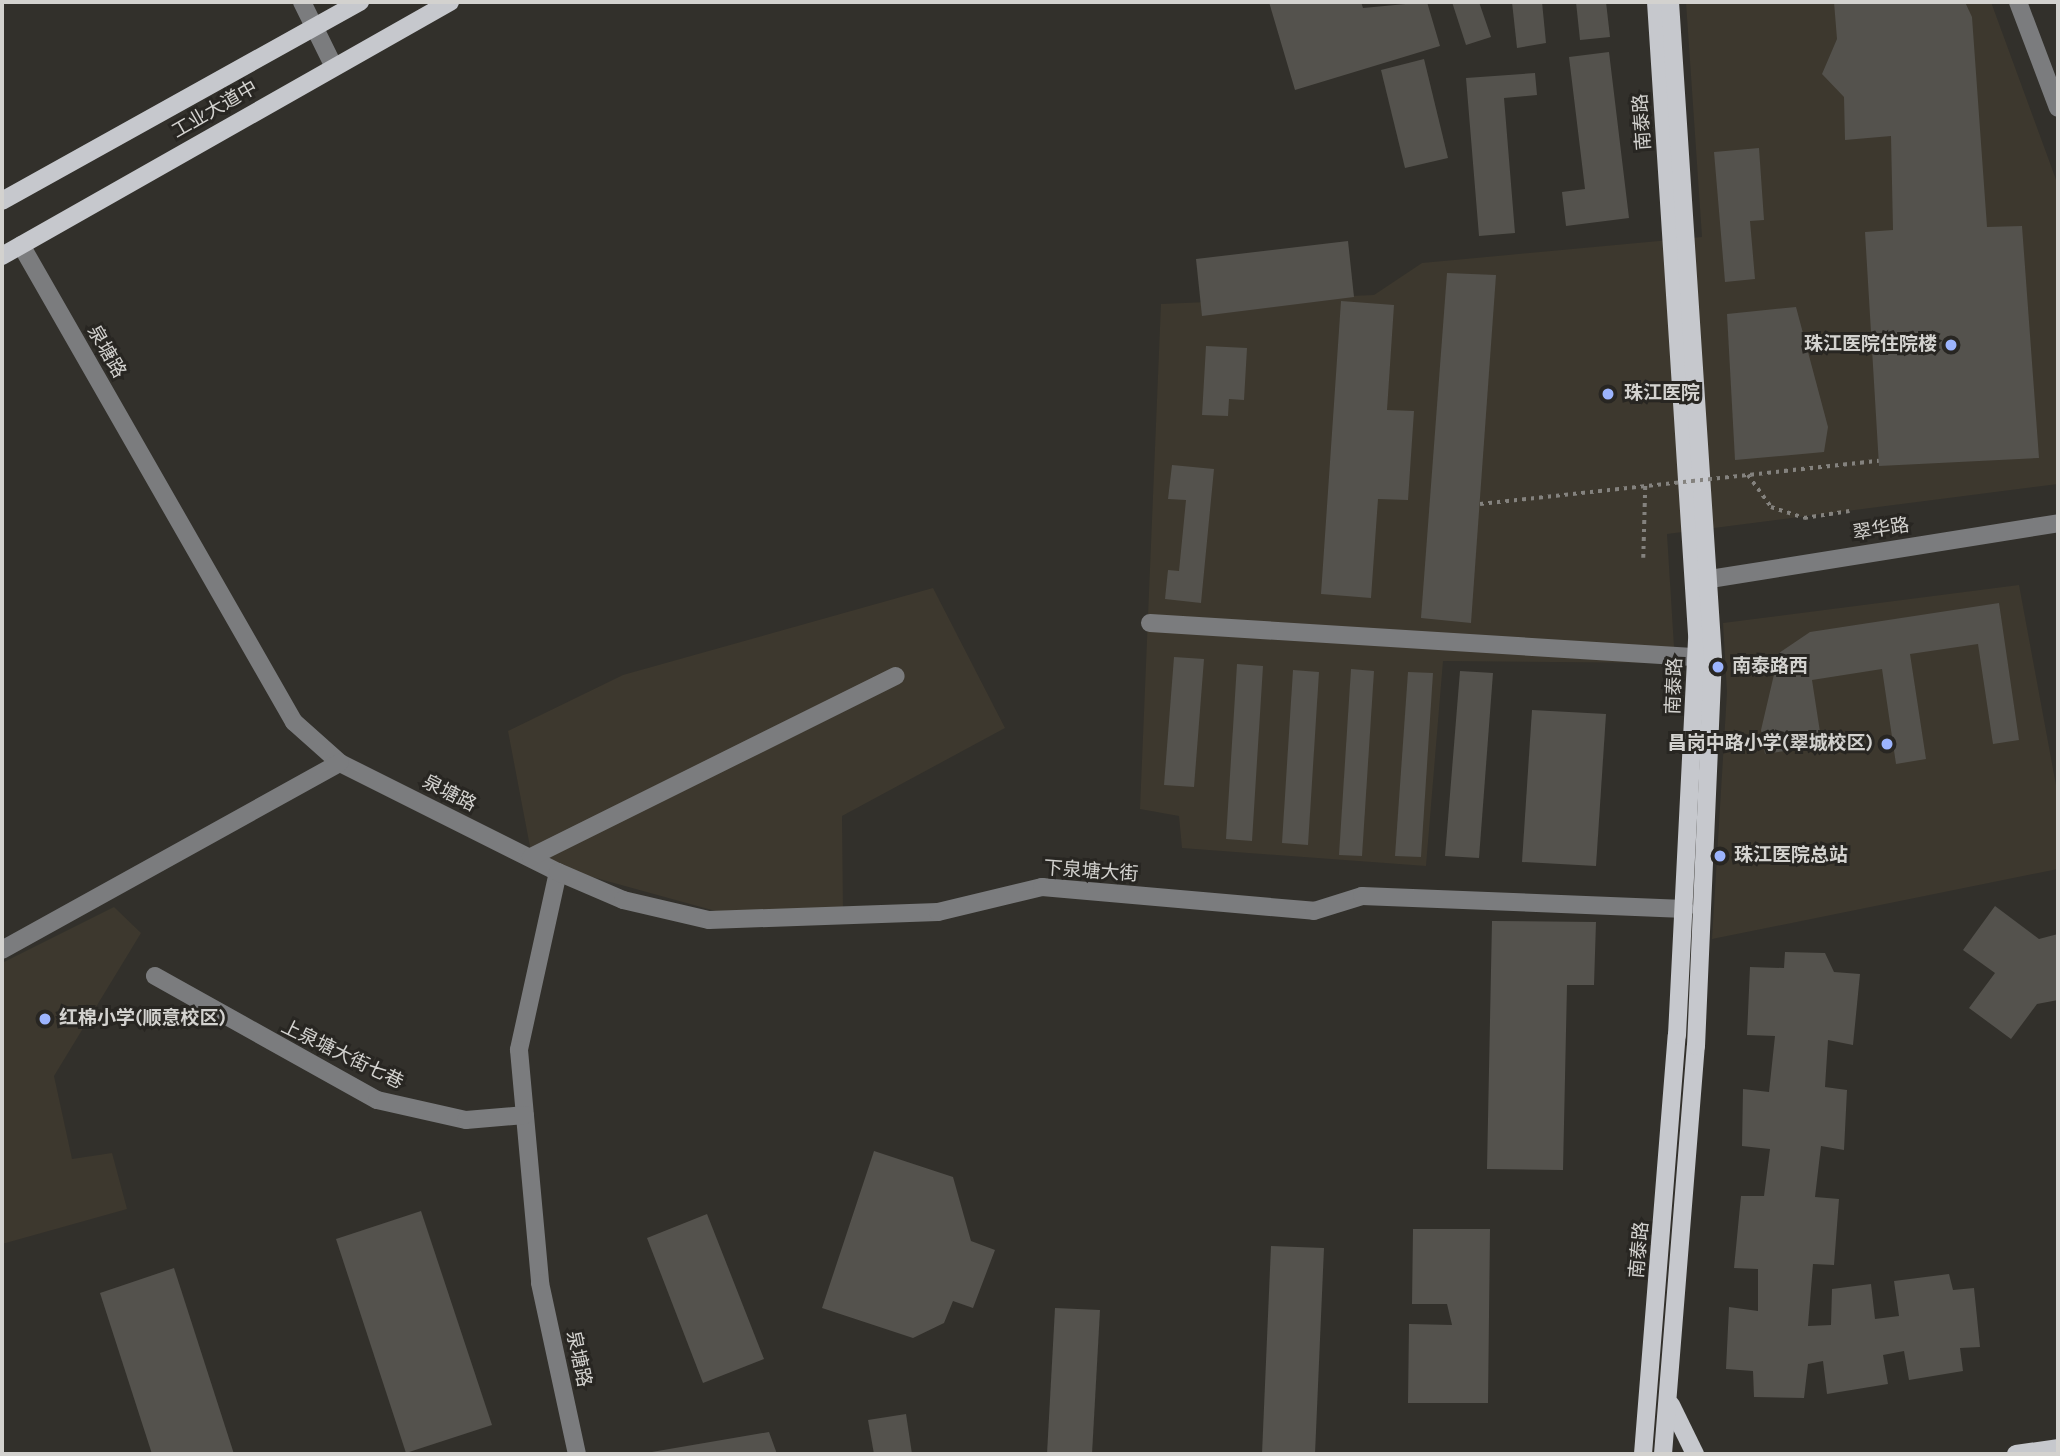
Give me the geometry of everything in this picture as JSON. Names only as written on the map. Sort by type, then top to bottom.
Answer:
[{"type":"main road","points":[[2,201],[360,2]]},
{"type":"main road","name":"工业大道中","points":[[2,256],[450,2]]},
{"type":"main road","name":"南泰路","points":[[1656,2],[1705,657],[1698,1018],[1663,1454]]},
{"type":"main road","name":"南泰路","points":[[1643,1454],[1710,579],[1670,2]]},
{"type":"main road","points":[[1668,1393],[1674,1421],[1695,1454]]},
{"type":"main road","points":[[2015,1454],[2058,1448]]},
{"type":"street","points":[[302,2],[334,66]]},
{"type":"street","points":[[2018,2],[2058,108]]},
{"type":"street","name":"泉塘路","points":[[21,245],[294,722],[340,763],[558,872],[519,1050],[540,1283],[577,1454]]},
{"type":"street","name":"翠华路","points":[[1710,579],[2058,523]]},
{"type":"street","points":[[1150,623],[1705,657]]},
{"type":"street","points":[[531,857],[895,676]]},
{"type":"street","points":[[2,950],[340,763]]},
{"type":"street","name":"下泉塘大街","points":[[558,872],[623,900],[709,920],[938,912],[1042,887],[1314,911],[1362,896],[1685,909]]},
{"type":"street","name":"上泉塘大街七巷","points":[[155,976],[377,1100],[466,1120],[525,1115]]},
{"type":"path","points":[[1480,504],[1879,461]]},
{"type":"path","points":[[1748,475],[1771,507],[1804,518],[1849,510]]},
{"type":"path","points":[[1643,558],[1645,486]]},
{"type":"shaded area","name":"珠江医院","points":[[1686,2],[1991,2],[2058,185],[2058,484],[1667,534],[1675,663],[1443,661],[1426,866],[1182,848],[1179,816],[1140,809],[1161,304],[1374,295],[1422,263],[1702,237]]},
{"type":"shaded area","name":"昌岗中路小学(翠城校区)","points":[[2019,585],[2058,796],[2058,869],[1712,939],[1727,692],[1723,623]]},
{"type":"shaded area","points":[[933,588],[1005,728],[842,816],[843,911],[730,915],[585,875],[531,852],[508,731],[623,675]]},
{"type":"shaded area","name":"红棉小学(顺意校区)","points":[[114,907],[141,933],[54,1076],[72,1159],[112,1153],[127,1209],[2,1244],[2,963]]},
{"type":"building","points":[[1269,2],[1361,2],[1363,8],[1427,2],[1440,46],[1295,90]]},
{"type":"building","points":[[1452,2],[1479,2],[1491,37],[1466,45]]},
{"type":"building","points":[[1512,2],[1542,2],[1546,43],[1517,48]]},
{"type":"building","points":[[1576,2],[1606,2],[1610,37],[1580,40]]},
{"type":"building","name":"珠江医院住院楼","points":[[1834,2],[1965,2],[1972,17],[1987,227],[2022,226],[2039,458],[1879,466],[1865,232],[1893,230],[1891,136],[1845,140],[1844,97],[1822,74],[1837,39]]},
{"type":"building","points":[[1609,52],[1629,218],[1566,226],[1562,192],[1585,189],[1569,57]]},
{"type":"building","points":[[1424,59],[1448,158],[1405,168],[1381,70]]},
{"type":"building","points":[[1535,73],[1537,95],[1504,98],[1515,233],[1479,236],[1466,78]]},
{"type":"building","points":[[1759,148],[1764,220],[1750,221],[1755,279],[1725,282],[1714,152]]},
{"type":"building","points":[[1348,241],[1354,297],[1202,316],[1196,259]]},
{"type":"building","points":[[1447,273],[1496,275],[1471,623],[1421,618]]},
{"type":"building","points":[[1341,301],[1394,305],[1387,410],[1414,411],[1408,500],[1378,499],[1371,598],[1321,594]]},
{"type":"building","points":[[1796,307],[1828,427],[1824,452],[1735,460],[1727,314]]},
{"type":"building","points":[[1206,346],[1247,348],[1244,400],[1229,399],[1228,416],[1202,415]]},
{"type":"building","points":[[1172,465],[1214,469],[1201,603],[1165,599],[1168,570],[1179,571],[1186,500],[1168,499]]},
{"type":"building","points":[[1999,603],[2019,740],[1993,744],[1978,644],[1910,654],[1926,759],[1896,764],[1882,669],[1812,680],[1822,745],[1765,754],[1761,730],[1779,653],[1810,632]]},
{"type":"building","points":[[1174,657],[1204,659],[1194,787],[1164,785]]},
{"type":"building","points":[[1237,664],[1263,666],[1252,841],[1226,839]]},
{"type":"building","points":[[1351,669],[1374,671],[1362,856],[1339,855]]},
{"type":"building","points":[[1293,670],[1319,672],[1308,845],[1282,843]]},
{"type":"building","points":[[1460,671],[1493,673],[1479,858],[1445,856]]},
{"type":"building","points":[[1408,672],[1433,673],[1421,857],[1395,856]]},
{"type":"building","points":[[1532,710],[1606,714],[1596,866],[1522,862]]},
{"type":"building","points":[[1995,906],[2039,939],[2058,934],[2058,1000],[2037,1004],[2011,1039],[1969,1008],[1995,973],[1963,950]]},
{"type":"building","points":[[1492,921],[1596,922],[1594,985],[1567,985],[1563,1170],[1487,1169]]},
{"type":"building","points":[[1785,952],[1825,953],[1834,972],[1860,974],[1853,1045],[1828,1040],[1825,1087],[1847,1090],[1844,1150],[1821,1146],[1815,1197],[1839,1199],[1834,1265],[1813,1264],[1808,1326],[1831,1325],[1832,1289],[1871,1284],[1875,1319],[1899,1316],[1894,1281],[1949,1274],[1953,1290],[1974,1288],[1980,1347],[1960,1348],[1963,1371],[1909,1380],[1904,1351],[1883,1355],[1888,1384],[1827,1394],[1823,1361],[1808,1364],[1804,1398],[1754,1397],[1753,1371],[1726,1369],[1729,1307],[1758,1311],[1758,1269],[1734,1268],[1741,1196],[1764,1196],[1770,1149],[1742,1146],[1743,1089],[1769,1092],[1775,1036],[1747,1035],[1750,967],[1784,968]]},
{"type":"building","points":[[874,1151],[953,1177],[971,1241],[995,1250],[973,1308],[953,1301],[944,1323],[913,1338],[822,1308]]},
{"type":"building","points":[[421,1211],[492,1425],[406,1453],[336,1239]]},
{"type":"building","points":[[707,1214],[764,1359],[703,1383],[647,1238]]},
{"type":"building","points":[[1413,1229],[1490,1229],[1488,1403],[1408,1403],[1409,1324],[1452,1325],[1447,1304],[1412,1304]]},
{"type":"building","points":[[1271,1246],[1324,1248],[1315,1454],[1262,1454]]},
{"type":"building","points":[[174,1268],[234,1454],[152,1454],[100,1293]]},
{"type":"building","points":[[1055,1308],[1100,1310],[1092,1454],[1047,1454]]},
{"type":"building","points":[[906,1414],[912,1454],[874,1454],[868,1420]]},
{"type":"building","points":[[769,1432],[777,1454],[646,1454],[646,1453]]},
{"type":"place","name":"珠江医院住院楼","points":[[1951,345]]},
{"type":"place","name":"珠江医院","points":[[1608,394]]},
{"type":"place","name":"南泰路西","points":[[1718,667]]},
{"type":"place","name":"昌岗中路小学(翠城校区)","points":[[1887,744]]},
{"type":"place","name":"珠江医院总站","points":[[1720,856]]},
{"type":"place","name":"红棉小学(顺意校区)","points":[[45,1019]]}]
